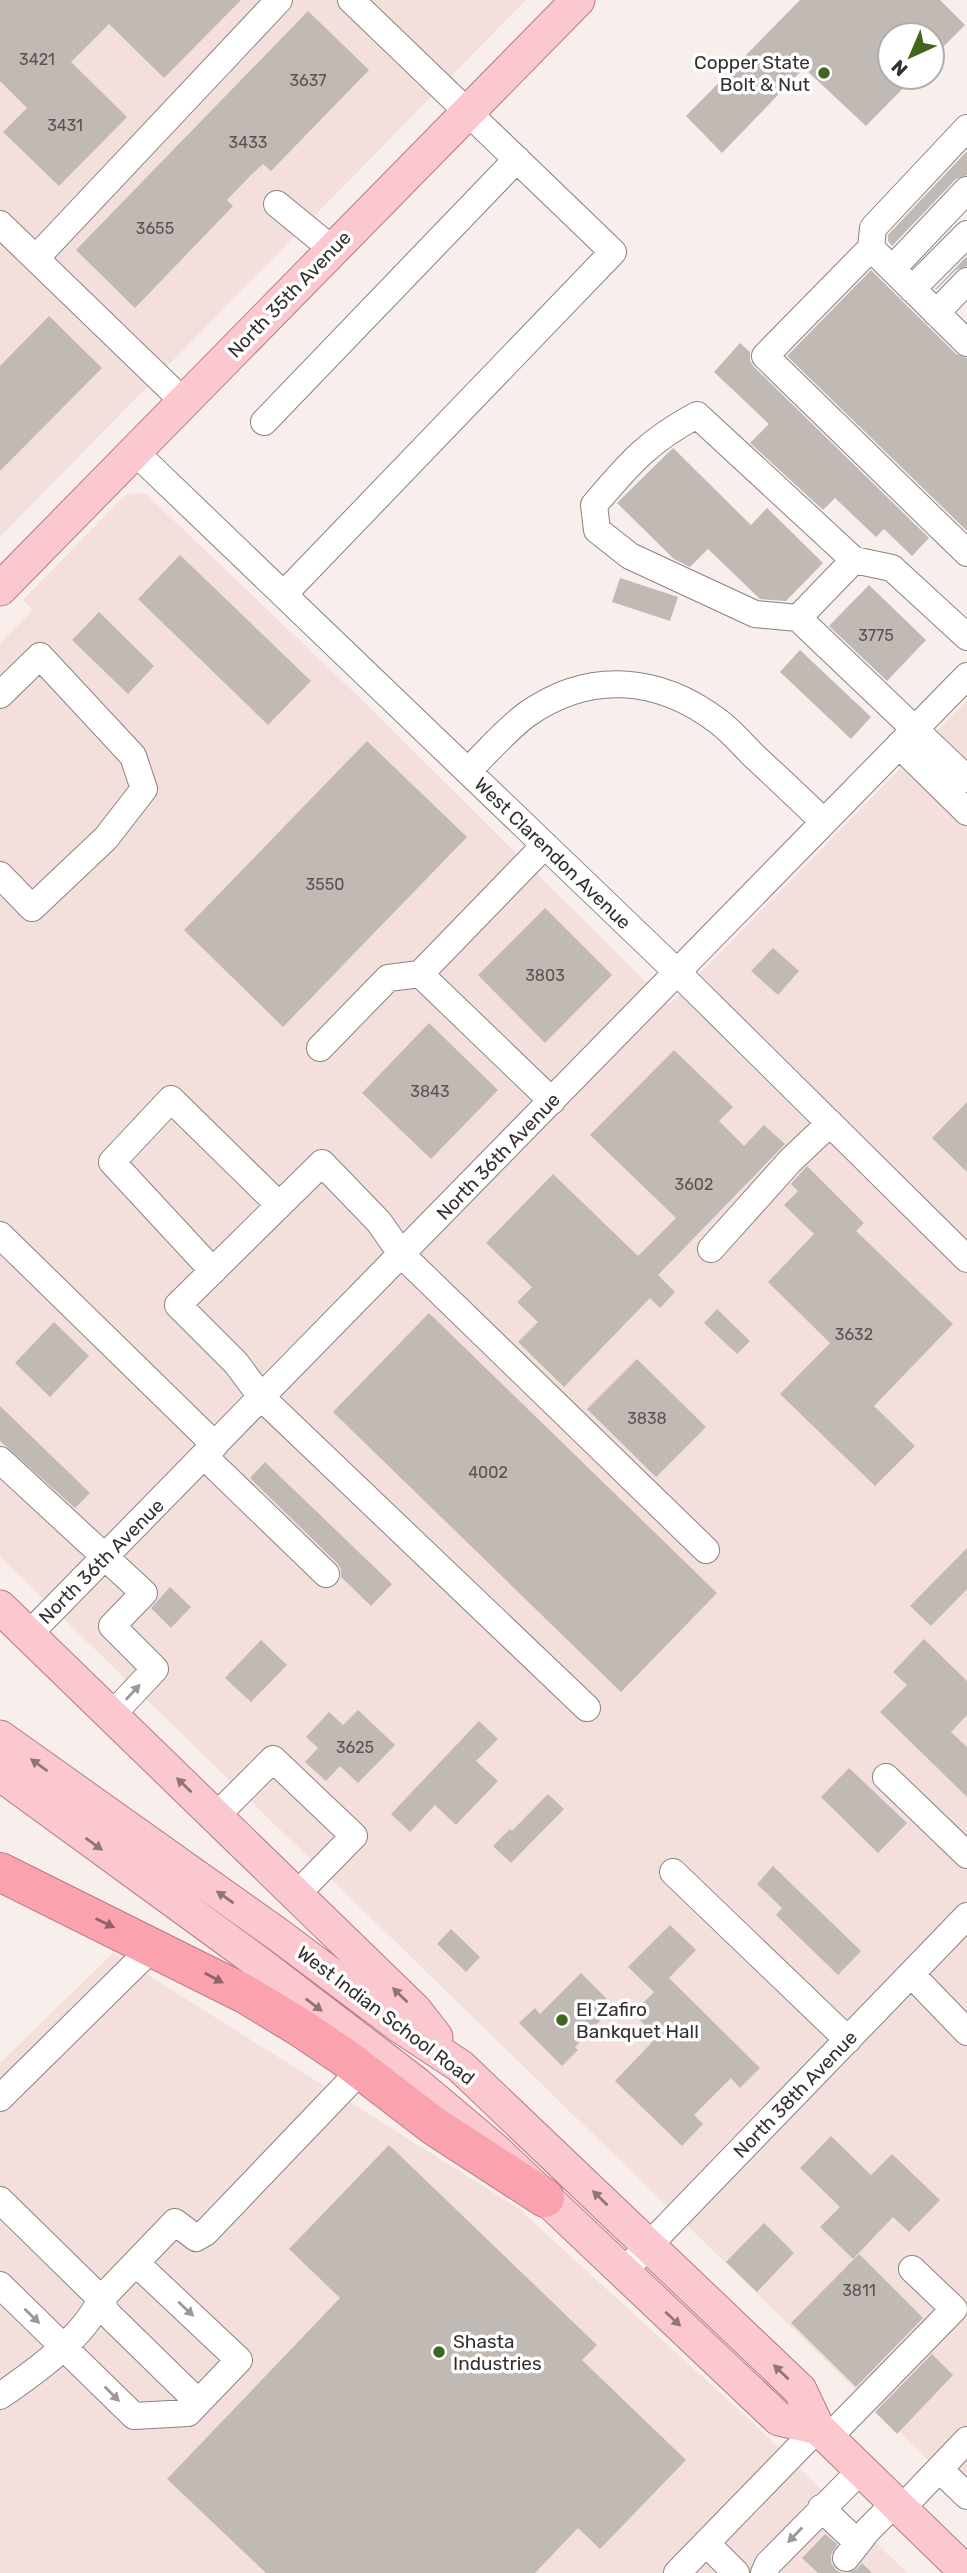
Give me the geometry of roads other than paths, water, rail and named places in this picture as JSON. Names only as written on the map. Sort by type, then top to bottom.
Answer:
[{"type":"highway","points":[[0,1871],[153,1947],[301,2028],[434,2126],[545,2198]]},
{"type":"main road","name":"North 35th Avenue","points":[[0,589],[578,0]]},
{"type":"main road","points":[[0,1607],[415,2010],[460,2066]]},
{"type":"main road","name":"West Indian School Road","points":[[0,1737],[280,1936],[401,2027],[460,2066],[800,2390],[823,2433],[967,2573]]},
{"type":"main road","name":"West Indian School Road","points":[[0,1774],[417,2084],[494,2149],[779,2420],[823,2433]]},
{"type":"street","points":[[36,258],[279,0]]},
{"type":"street","points":[[284,594],[613,252],[352,0]]},
{"type":"street","points":[[967,128],[873,228],[870,248],[765,356],[967,553]]},
{"type":"street","points":[[264,422],[517,159]]},
{"type":"street","points":[[892,269],[967,190]]},
{"type":"street","points":[[277,204],[333,250]]},
{"type":"street","points":[[0,224],[184,402]]},
{"type":"street","points":[[912,289],[967,234]]},
{"type":"street","points":[[870,248],[966,339]]},
{"type":"street","points":[[936,313],[967,281]]},
{"type":"street","points":[[967,636],[892,568],[854,560],[697,415],[666,431],[632,459],[594,505],[597,530],[631,556],[755,614],[798,618],[907,737],[967,812]]},
{"type":"street","name":"West Clarendon Avenue","points":[[135,452],[678,973],[967,1259]]},
{"type":"street","points":[[798,618],[854,560]]},
{"type":"street","points":[[0,695],[40,656],[133,756],[144,789],[106,838],[32,908],[0,875]]},
{"type":"street","name":"North 36th Avenue","points":[[28,1635],[967,676]]},
{"type":"street","points":[[468,771],[526,715],[553,699],[582,688],[616,682],[652,688],[685,702],[719,722],[824,822]]},
{"type":"street","points":[[907,737],[967,779]]},
{"type":"street","points":[[320,1048],[388,978],[421,974],[545,845]]},
{"type":"street","points":[[421,974],[552,1101]]},
{"type":"street","points":[[213,1271],[112,1162],[171,1099],[279,1205]]},
{"type":"street","points":[[711,1249],[790,1161],[830,1123]]},
{"type":"street","points":[[587,1709],[262,1398],[236,1363],[178,1305],[322,1163],[379,1222],[401,1255],[706,1550]]},
{"type":"street","points":[[0,1234],[326,1574]]},
{"type":"street","points":[[0,1460],[144,1593],[112,1626],[155,1669],[111,1716]]},
{"type":"street","points":[[216,1816],[273,1759],[354,1836],[297,1894]]},
{"type":"street","points":[[886,1777],[967,1855]]},
{"type":"street","points":[[673,1872],[848,2040]]},
{"type":"street","name":"North 38th Avenue","points":[[623,2272],[967,1916]]},
{"type":"street","points":[[0,2098],[153,1947]]},
{"type":"street","points":[[911,1974],[967,2032]]},
{"type":"street","points":[[0,2396],[47,2363],[95,2312],[101,2299],[175,2222],[196,2238],[205,2232],[361,2070]]},
{"type":"street","points":[[0,2200],[101,2299],[106,2312],[193,2408]]},
{"type":"street","points":[[0,2285],[134,2416],[193,2408],[239,2360],[136,2263]]},
{"type":"street","points":[[677,2573],[954,2309],[912,2269]]},
{"type":"street","points":[[821,2508],[844,2561],[967,2440]]},
{"type":"street","points":[[939,2469],[967,2496]]},
{"type":"street","points":[[764,2573],[768,2564],[861,2470]]},
{"type":"street","points":[[706,2543],[736,2573]]},
{"type":"place","name":"Copper State Bolt & Nut","points":[[824,73]]},
{"type":"place","name":"El Zafiro Bankquet Hall","points":[[562,2020]]},
{"type":"place","name":"Shasta Industries","points":[[439,2352]]}]
